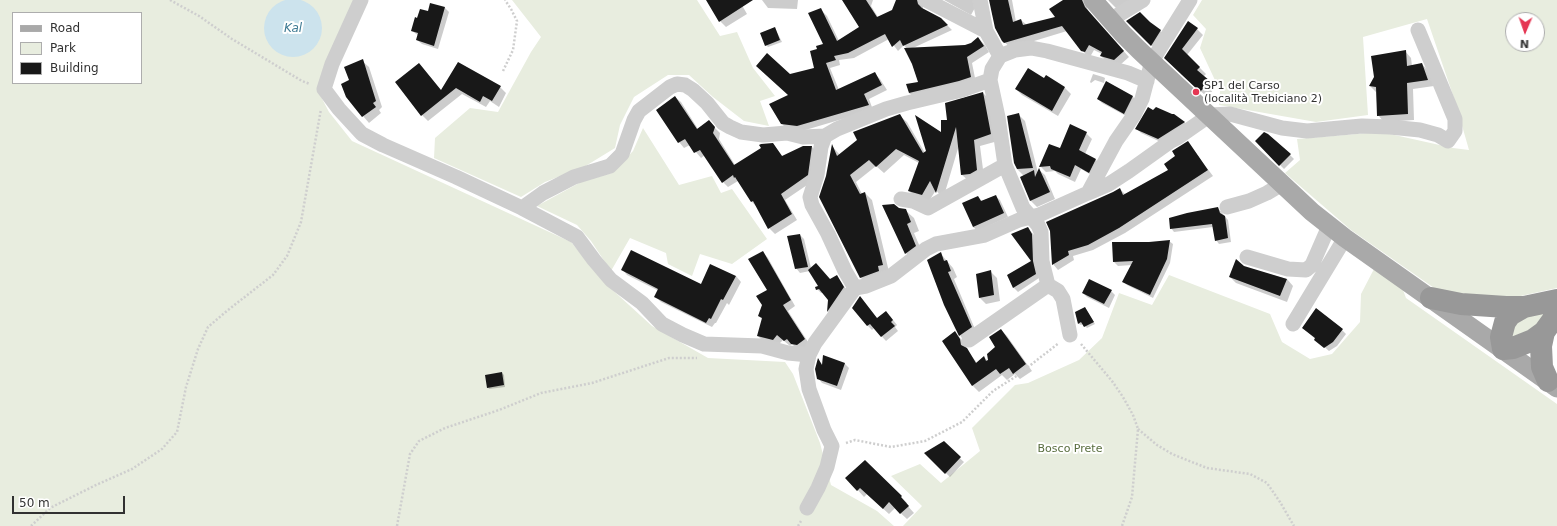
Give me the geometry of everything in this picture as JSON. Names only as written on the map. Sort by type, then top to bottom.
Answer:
[{"type":"highway","points":[[1431,298],[1461,304],[1524,307]]},
{"type":"highway","points":[[1557,300],[1524,307],[1510,314],[1505,322],[1501,337],[1503,349],[1513,348],[1532,340],[1544,332],[1557,314]]},
{"type":"highway","points":[[1544,332],[1540,353],[1542,367],[1552,384]]},
{"type":"main road","points":[[1093,0],[1128,40],[1329,226],[1552,384]]},
{"type":"street","points":[[361,0],[332,64],[324,89],[339,110],[362,134],[522,208],[577,237],[611,280],[642,303],[662,324],[683,335],[704,344],[762,346],[788,353],[809,355]]},
{"type":"street","points":[[926,0],[986,31]]},
{"type":"street","points":[[980,0],[986,31],[1000,56]]},
{"type":"street","points":[[1110,20],[1143,0]]},
{"type":"street","points":[[1088,192],[1116,141],[1139,104],[1152,61],[1190,0]]},
{"type":"street","points":[[807,508],[827,467],[832,446],[824,430],[809,390],[806,369],[809,355],[815,343],[855,288],[866,286],[891,276],[926,249],[936,244],[985,235],[1019,220],[1031,218],[1109,184],[1210,115],[1230,114],[1282,128],[1307,131],[1362,126],[1397,127],[1420,130],[1438,135],[1448,141],[1455,131],[1455,119],[1418,30]]},
{"type":"street","points":[[1070,335],[1063,299],[1058,291],[1048,285],[1042,261],[1041,232],[1038,225],[1023,208],[1005,165],[998,117],[990,80],[992,69],[1000,56],[1015,50],[1031,48],[1128,73],[1147,81]]},
{"type":"street","points":[[522,208],[543,193],[574,177],[610,166],[622,154],[634,120],[639,111],[670,87],[677,84],[685,85],[693,90],[707,104],[722,123],[741,132],[763,135],[787,133],[802,136],[825,136],[837,129],[886,110],[907,103],[962,90],[990,80]]},
{"type":"street","points":[[825,136],[821,147],[817,175],[810,197],[812,205],[855,288]]},
{"type":"street","points":[[901,199],[912,201],[928,208],[1005,165]]},
{"type":"street","points":[[1227,207],[1249,201],[1282,184]]},
{"type":"street","points":[[1247,257],[1288,269],[1306,270],[1312,264],[1329,226]]},
{"type":"street","points":[[1293,324],[1345,238]]},
{"type":"street","points":[[968,340],[1048,285]]},
{"type":"path","points":[[32,526],[50,508],[132,469],[162,449],[177,432],[186,387],[198,349],[208,327],[273,275],[288,256],[301,222],[320,120],[324,89],[302,81],[232,39],[199,16],[170,0]]},
{"type":"path","points":[[503,71],[514,50],[517,21],[505,0]]},
{"type":"path","points":[[832,446],[855,440],[891,447],[925,441],[962,422],[993,391],[1015,377],[1070,335],[1082,345],[1112,381],[1123,397],[1138,429],[1157,445],[1172,454],[1207,468],[1250,474],[1266,483],[1280,502],[1294,526]]},
{"type":"path","points":[[397,526],[410,454],[418,440],[445,428],[499,410],[540,393],[592,383],[669,358],[700,358]]},
{"type":"path","points":[[1122,526],[1132,497],[1138,429]]},
{"type":"green space","points":[[0,0],[354,0],[319,93],[329,112],[352,141],[571,242],[606,284],[652,326],[708,358],[785,362],[793,374],[820,443],[831,485],[877,511],[894,526],[0,526]]},
{"type":"green space","points":[[512,0],[697,0],[720,36],[737,32],[753,68],[775,96],[760,101],[769,126],[744,121],[713,97],[689,75],[668,75],[634,97],[620,125],[615,148],[584,167],[545,182],[521,197],[434,158],[435,138],[470,108],[498,112],[531,52],[541,37]]},
{"type":"green space","points":[[1202,0],[1557,0],[1557,288],[1516,297],[1495,298],[1437,290],[1351,230],[1285,173],[1300,160],[1297,139],[1381,132],[1453,148],[1469,150],[1455,101],[1427,19],[1363,37],[1368,115],[1316,122],[1219,105],[1220,91],[1200,48],[1206,29],[1193,15]]},
{"type":"green space","points":[[643,128],[679,185],[712,176],[721,193],[732,189],[767,239],[732,264],[700,254],[692,276],[668,264],[666,253],[630,238],[611,271],[591,241],[577,225],[537,206],[581,182],[612,173],[633,151]]},
{"type":"green space","name":"Bosco Prete","points":[[1374,269],[1403,290],[1406,298],[1557,404],[1557,526],[903,526],[922,506],[891,476],[920,464],[941,483],[980,451],[972,428],[1015,385],[1028,383],[1079,360],[1102,338],[1119,293],[1152,305],[1169,275],[1270,314],[1282,342],[1310,359],[1332,354],[1360,322],[1361,294]]},
{"type":"green space","points":[[1547,311],[1536,328],[1514,340],[1509,335],[1514,321]]},
{"type":"water","name":"Kal","points":[[293,-1],[304,1],[314,7],[320,17],[322,28],[320,39],[314,49],[304,55],[293,57],[282,55],[272,49],[266,39],[264,28],[266,17],[272,7],[282,1]]},
{"type":"building","points":[[706,0],[753,0],[719,22]]},
{"type":"building","points":[[842,0],[866,0],[877,17],[892,10],[896,0],[917,0],[918,4],[922,8],[941,18],[948,25],[903,46],[900,40],[892,47],[885,34],[848,53],[834,56],[836,60],[826,63],[836,90],[875,72],[882,85],[864,94],[869,105],[797,126],[781,124],[769,104],[788,95],[756,66],[767,53],[790,74],[814,68],[810,51],[817,49],[816,46],[823,44],[808,13],[821,8],[837,41],[859,27]]},
{"type":"building","points":[[989,0],[1008,0],[1013,22],[1021,19],[1023,25],[1055,17],[1049,9],[1063,0],[1082,0],[1085,7],[1124,51],[1114,60],[1100,56],[1102,52],[1089,45],[1085,52],[1081,51],[1062,26],[1004,43],[995,28]]},
{"type":"building","points":[[430,3],[445,7],[434,46],[416,40],[418,33],[411,31],[415,17],[417,18],[420,9],[428,11]]},
{"type":"building","points":[[1140,12],[1161,30],[1151,46],[1126,21]]},
{"type":"building","points":[[1188,21],[1198,28],[1182,49],[1200,67],[1197,70],[1210,81],[1200,92],[1164,58]]},
{"type":"building","points":[[775,27],[780,40],[765,46],[760,33]]},
{"type":"building","points":[[978,37],[984,46],[967,57],[971,77],[909,93],[906,84],[918,82],[912,64],[904,48],[965,45],[971,43]]},
{"type":"building","points":[[1406,50],[1407,66],[1422,63],[1428,80],[1407,83],[1408,114],[1377,116],[1376,87],[1369,86],[1374,77],[1371,56]]},
{"type":"building","points":[[363,59],[376,101],[373,103],[376,107],[362,117],[346,97],[341,84],[349,80],[344,67]]},
{"type":"building","points":[[458,62],[501,86],[492,101],[483,96],[480,102],[456,88],[421,116],[395,82],[419,63],[441,90]]},
{"type":"building","points":[[1028,68],[1044,78],[1046,75],[1065,87],[1052,111],[1015,89]]},
{"type":"building","points":[[1106,81],[1133,96],[1124,114],[1097,99]]},
{"type":"building","points":[[983,92],[991,134],[974,140],[977,170],[970,174],[961,175],[956,127],[936,193],[930,181],[922,195],[908,191],[919,161],[896,149],[876,167],[869,160],[850,175],[860,194],[865,192],[883,265],[878,266],[879,271],[860,278],[819,197],[826,176],[832,144],[837,156],[857,140],[853,132],[900,114],[923,153],[926,151],[915,115],[941,132],[941,120],[947,120],[945,103]]},
{"type":"building","points":[[675,96],[697,129],[709,120],[715,127],[713,133],[734,165],[761,148],[759,145],[761,144],[773,143],[782,156],[803,146],[812,146],[808,175],[781,194],[792,214],[768,229],[753,201],[751,202],[733,175],[722,183],[700,150],[694,153],[685,139],[678,143],[656,110]]},
{"type":"building","points":[[1148,107],[1153,110],[1156,107],[1174,114],[1185,122],[1158,139],[1135,129]]},
{"type":"building","points":[[1019,113],[1033,168],[1017,169],[1014,163],[1007,116]]},
{"type":"building","points":[[1070,124],[1087,132],[1079,150],[1096,159],[1089,173],[1075,165],[1070,177],[1051,169],[1050,166],[1039,167],[1049,144],[1060,148]]},
{"type":"building","points":[[1264,132],[1291,154],[1279,166],[1255,141]]},
{"type":"building","points":[[1188,141],[1208,170],[1119,228],[1088,245],[1068,251],[1069,255],[1052,265],[1050,231],[1046,222],[1120,188],[1123,195],[1168,170],[1164,164],[1175,156],[1172,151]]},
{"type":"building","points":[[1039,168],[1050,192],[1030,201],[1020,177],[1034,170],[1035,177]]},
{"type":"building","points":[[996,195],[1004,213],[973,227],[962,203],[978,196],[981,201]]},
{"type":"building","points":[[894,204],[899,208],[906,209],[911,222],[907,224],[916,246],[905,254],[882,205]]},
{"type":"building","points":[[1218,207],[1220,213],[1225,216],[1228,238],[1215,241],[1212,224],[1170,229],[1169,218]]},
{"type":"building","points":[[1028,227],[1032,234],[1033,261],[1036,274],[1013,288],[1007,275],[1031,261],[1011,234]]},
{"type":"building","points":[[800,234],[808,267],[795,269],[787,236]]},
{"type":"building","points":[[1170,240],[1167,259],[1150,295],[1122,282],[1133,261],[1113,262],[1112,242],[1149,242]]},
{"type":"building","points":[[631,250],[701,284],[710,264],[736,276],[723,300],[721,299],[711,319],[709,318],[706,323],[654,297],[658,289],[621,270]]},
{"type":"building","points":[[763,251],[791,300],[783,305],[805,339],[797,345],[791,344],[787,339],[784,341],[777,335],[773,340],[757,336],[762,318],[758,316],[762,305],[756,296],[767,290],[748,259]]},
{"type":"building","points":[[941,252],[944,261],[947,260],[951,271],[948,272],[972,327],[959,336],[944,305],[927,260]]},
{"type":"building","points":[[1236,259],[1244,266],[1287,279],[1280,296],[1229,277]]},
{"type":"building","points":[[816,263],[830,279],[837,275],[844,287],[827,312],[828,300],[819,289],[816,290],[815,287],[818,286],[808,270]]},
{"type":"building","points":[[991,270],[994,295],[979,298],[976,274]]},
{"type":"building","points":[[1089,279],[1112,290],[1104,304],[1082,293]]},
{"type":"building","points":[[860,296],[877,318],[886,311],[893,320],[891,322],[895,326],[881,337],[870,324],[867,326],[852,308]]},
{"type":"building","points":[[1085,307],[1094,322],[1084,327],[1081,322],[1078,324],[1075,312]]},
{"type":"building","points":[[1316,308],[1343,329],[1333,342],[1324,348],[1314,340],[1315,338],[1302,328]]},
{"type":"building","points":[[1001,329],[1026,364],[1013,374],[1009,368],[1000,374],[996,369],[972,386],[942,341],[955,331],[960,339],[961,345],[967,348],[976,363],[984,356],[986,361],[988,360],[987,354],[995,347],[989,337]]},
{"type":"building","points":[[823,355],[845,363],[837,386],[817,379],[815,369],[818,358],[822,365]]},
{"type":"building","points":[[502,372],[504,385],[487,388],[485,375]]},
{"type":"building","points":[[944,441],[961,457],[945,474],[924,453]]},
{"type":"building","points":[[865,460],[902,496],[901,497],[909,506],[900,514],[889,502],[883,509],[860,488],[857,491],[845,478]]},
{"type":"place","name":"SP1 del Carso (località Trebiciano 2)","points":[[1196,92]]}]
